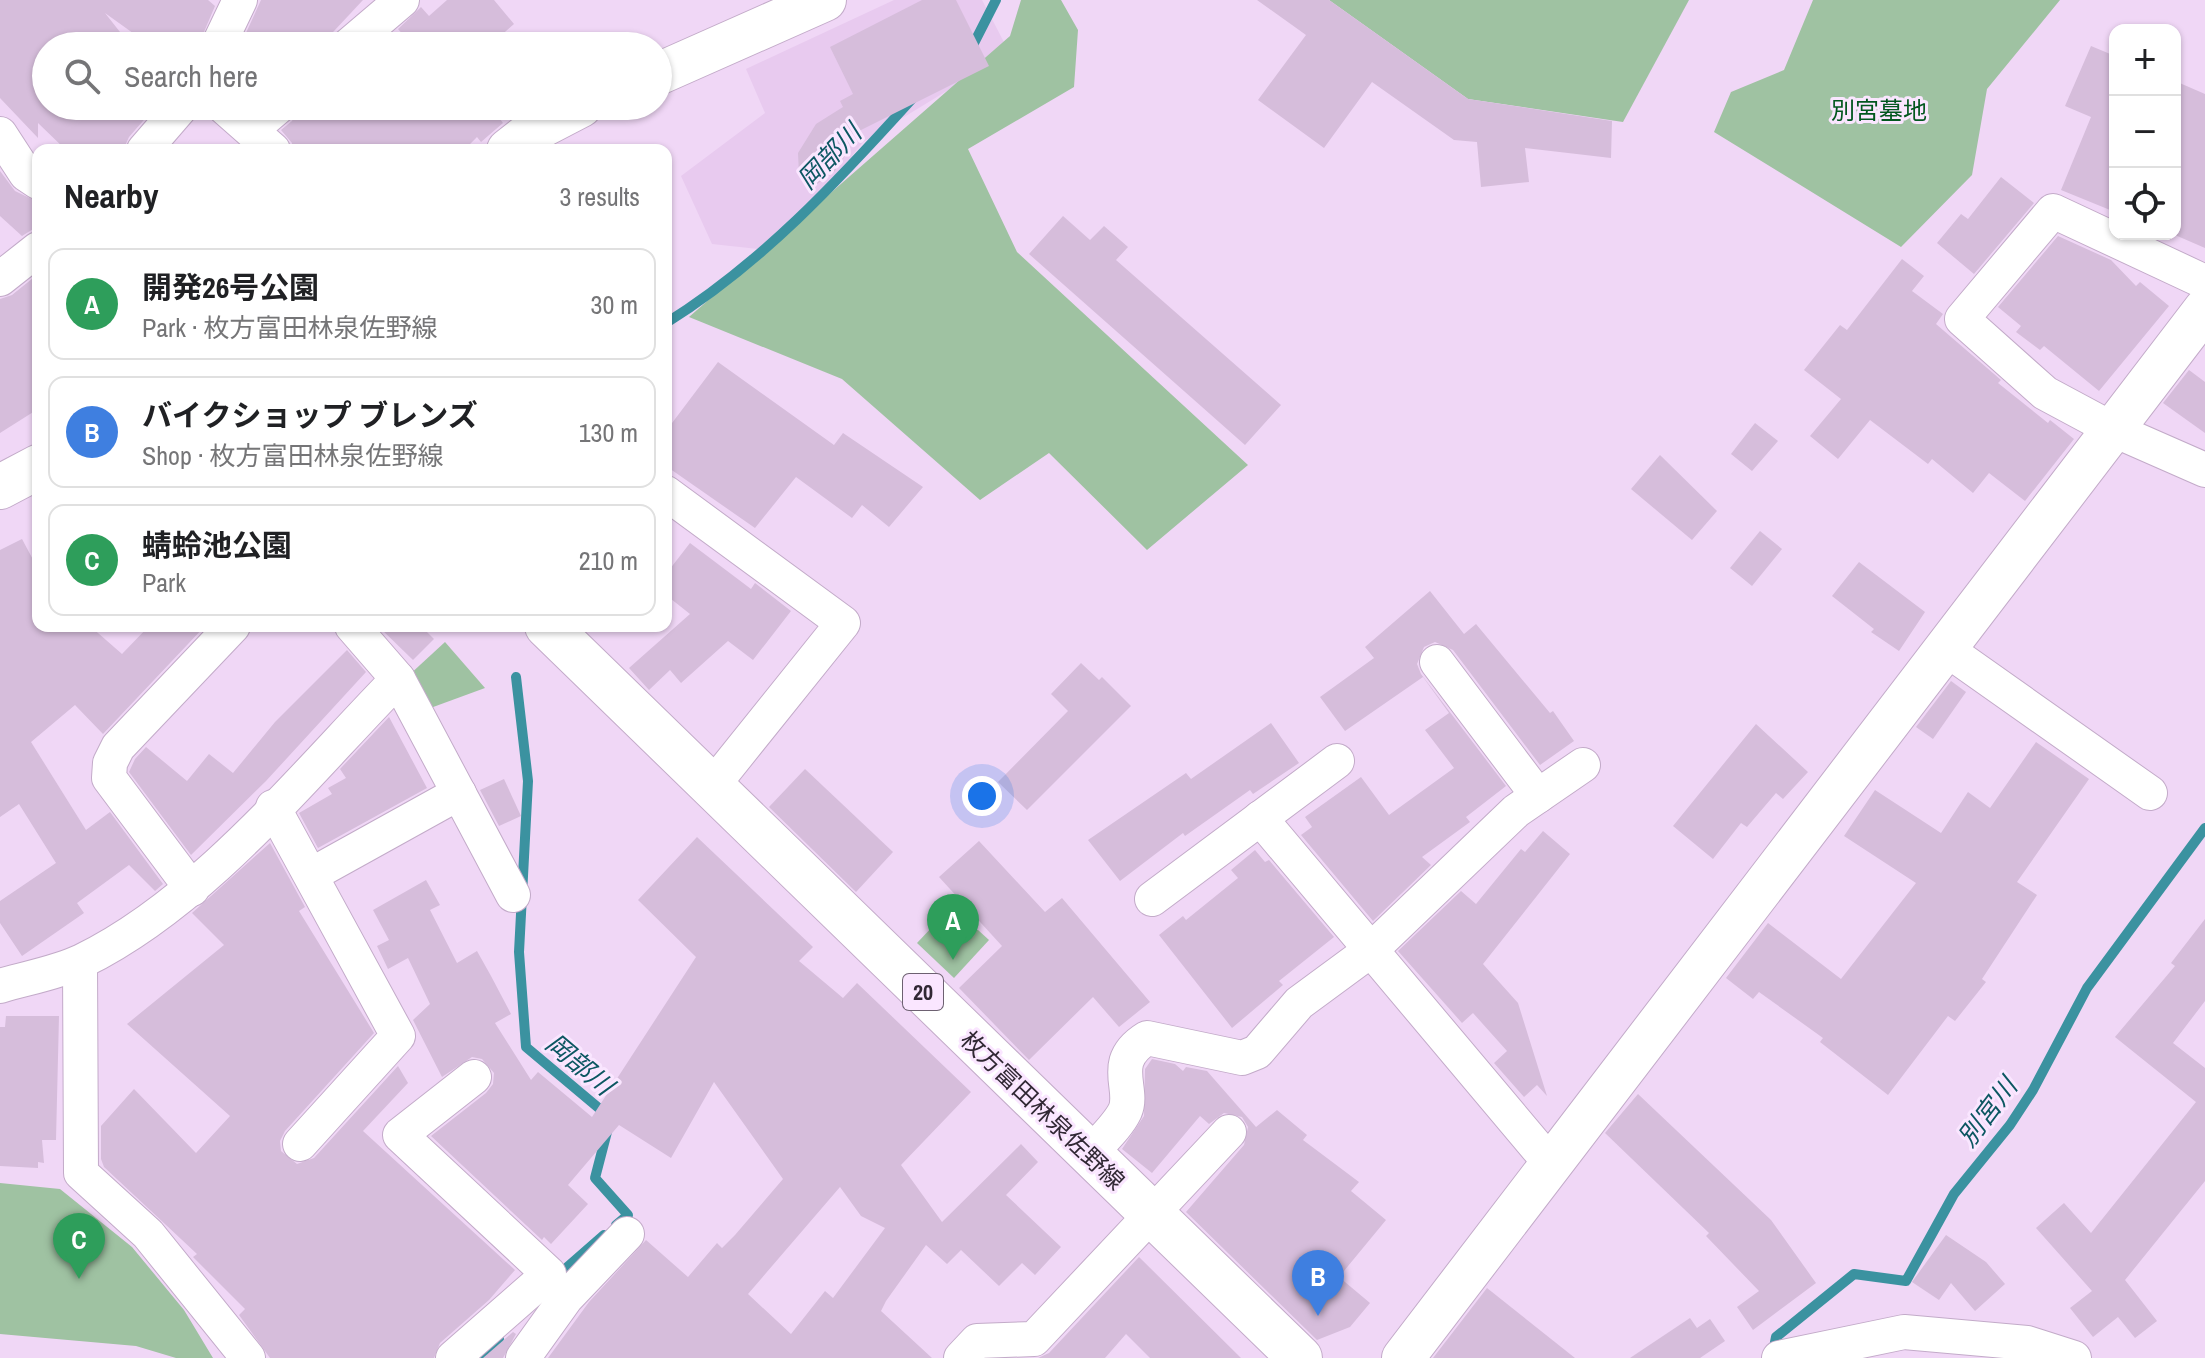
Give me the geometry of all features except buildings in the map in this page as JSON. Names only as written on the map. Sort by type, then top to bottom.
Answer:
[{"type":"main road","points":[[0,487],[32,470]]},
{"type":"main road","name":"枚方富田林泉佐野線","points":[[553,632],[1300,1358]]},
{"type":"street","points":[[225,32],[240,0]]},
{"type":"street","points":[[364,32],[402,0]]},
{"type":"street","points":[[672,68],[825,0]]},
{"type":"street","points":[[149,144],[170,120]]},
{"type":"street","points":[[239,120],[263,140],[272,120]]},
{"type":"street","points":[[516,144],[554,120]]},
{"type":"street","points":[[0,134],[26,174],[32,178]]},
{"type":"street","points":[[2205,282],[2053,211],[2012,255],[1962,319],[2045,393],[2114,430],[2205,470]]},
{"type":"street","points":[[0,279],[32,254]]},
{"type":"street","points":[[1403,1358],[2205,309]]},
{"type":"street","points":[[672,497],[843,623],[713,785]]},
{"type":"street","points":[[192,889],[109,778],[110,763],[118,747],[227,632]]},
{"type":"street","points":[[357,632],[398,679],[513,895]]},
{"type":"street","points":[[1946,649],[2150,793]]},
{"type":"street","points":[[1437,662],[1538,796]]},
{"type":"street","points":[[0,986],[80,963],[192,889],[398,679]]},
{"type":"street","points":[[1152,899],[1337,761]]},
{"type":"street","points":[[1089,1155],[1126,1110],[1126,1062],[1136,1045],[1147,1038],[1242,1058],[1257,1052],[1299,1003],[1371,950],[1516,811],[1583,765]]},
{"type":"street","points":[[311,875],[459,793]]},
{"type":"street","points":[[273,807],[398,1036],[300,1144]]},
{"type":"street","points":[[1260,818],[1551,1164]]},
{"type":"street","points":[[80,963],[81,1173],[148,1234],[248,1358]]},
{"type":"street","points":[[453,1358],[549,1274],[400,1135],[474,1077]]},
{"type":"street","points":[[961,1358],[977,1341],[1034,1339],[1229,1132]]},
{"type":"street","points":[[523,1358],[566,1298],[627,1234]]},
{"type":"street","points":[[1786,1357],[1904,1332],[2027,1343],[2074,1358]]},
{"type":"shaded area","points":[[894,0],[982,0],[1006,46],[996,61],[863,142],[837,175],[758,249],[712,244],[681,176],[765,113],[746,69]]},
{"type":"green space","points":[[1021,0],[1061,0],[1078,30],[1074,87],[968,149],[1017,252],[1248,465],[1147,550],[1049,453],[980,500],[842,379],[689,317],[1010,36]]},
{"type":"green space","points":[[1329,0],[1689,0],[1623,122],[1468,99]]},
{"type":"green space","name":"別宮墓地","points":[[1813,0],[2060,0],[1987,89],[1972,175],[1901,247],[1714,132],[1731,92],[1784,70]]},
{"type":"green space","points":[[445,642],[485,688],[425,710],[407,677]]},
{"type":"green space","points":[[935,924],[978,930],[989,940],[954,978],[917,943]]},
{"type":"green space","points":[[0,1183],[60,1189],[132,1247],[184,1310],[213,1358],[176,1358],[136,1346],[0,1334]]},
{"type":"waterway","name":"岡部川","points":[[971,49],[996,0]]},
{"type":"waterway","name":"岡部川","points":[[672,319],[734,275],[797,220],[912,99]]},
{"type":"waterway","name":"岡部川","points":[[516,677],[528,781],[519,952],[526,1047],[607,1115]]},
{"type":"waterway","name":"別宮川","points":[[1773,1353],[1776,1337],[1854,1274],[1906,1281],[1954,1194],[2010,1125],[2033,1090],[2087,988],[2205,828]]},
{"type":"waterway","name":"岡部川","points":[[608,1128],[595,1178],[628,1215],[616,1225]]},
{"type":"waterway","name":"岡部川","points":[[556,1277],[604,1235]]},
{"type":"waterway","name":"岡部川","points":[[481,1358],[499,1339]]},
{"type":"place","name":"開発26号公園","points":[[953,960]]},
{"type":"place","name":"蜻蛉池公園","points":[[79,1279]]},
{"type":"place","name":"バイクショップ ブレンズ","points":[[1318,1316]]}]
